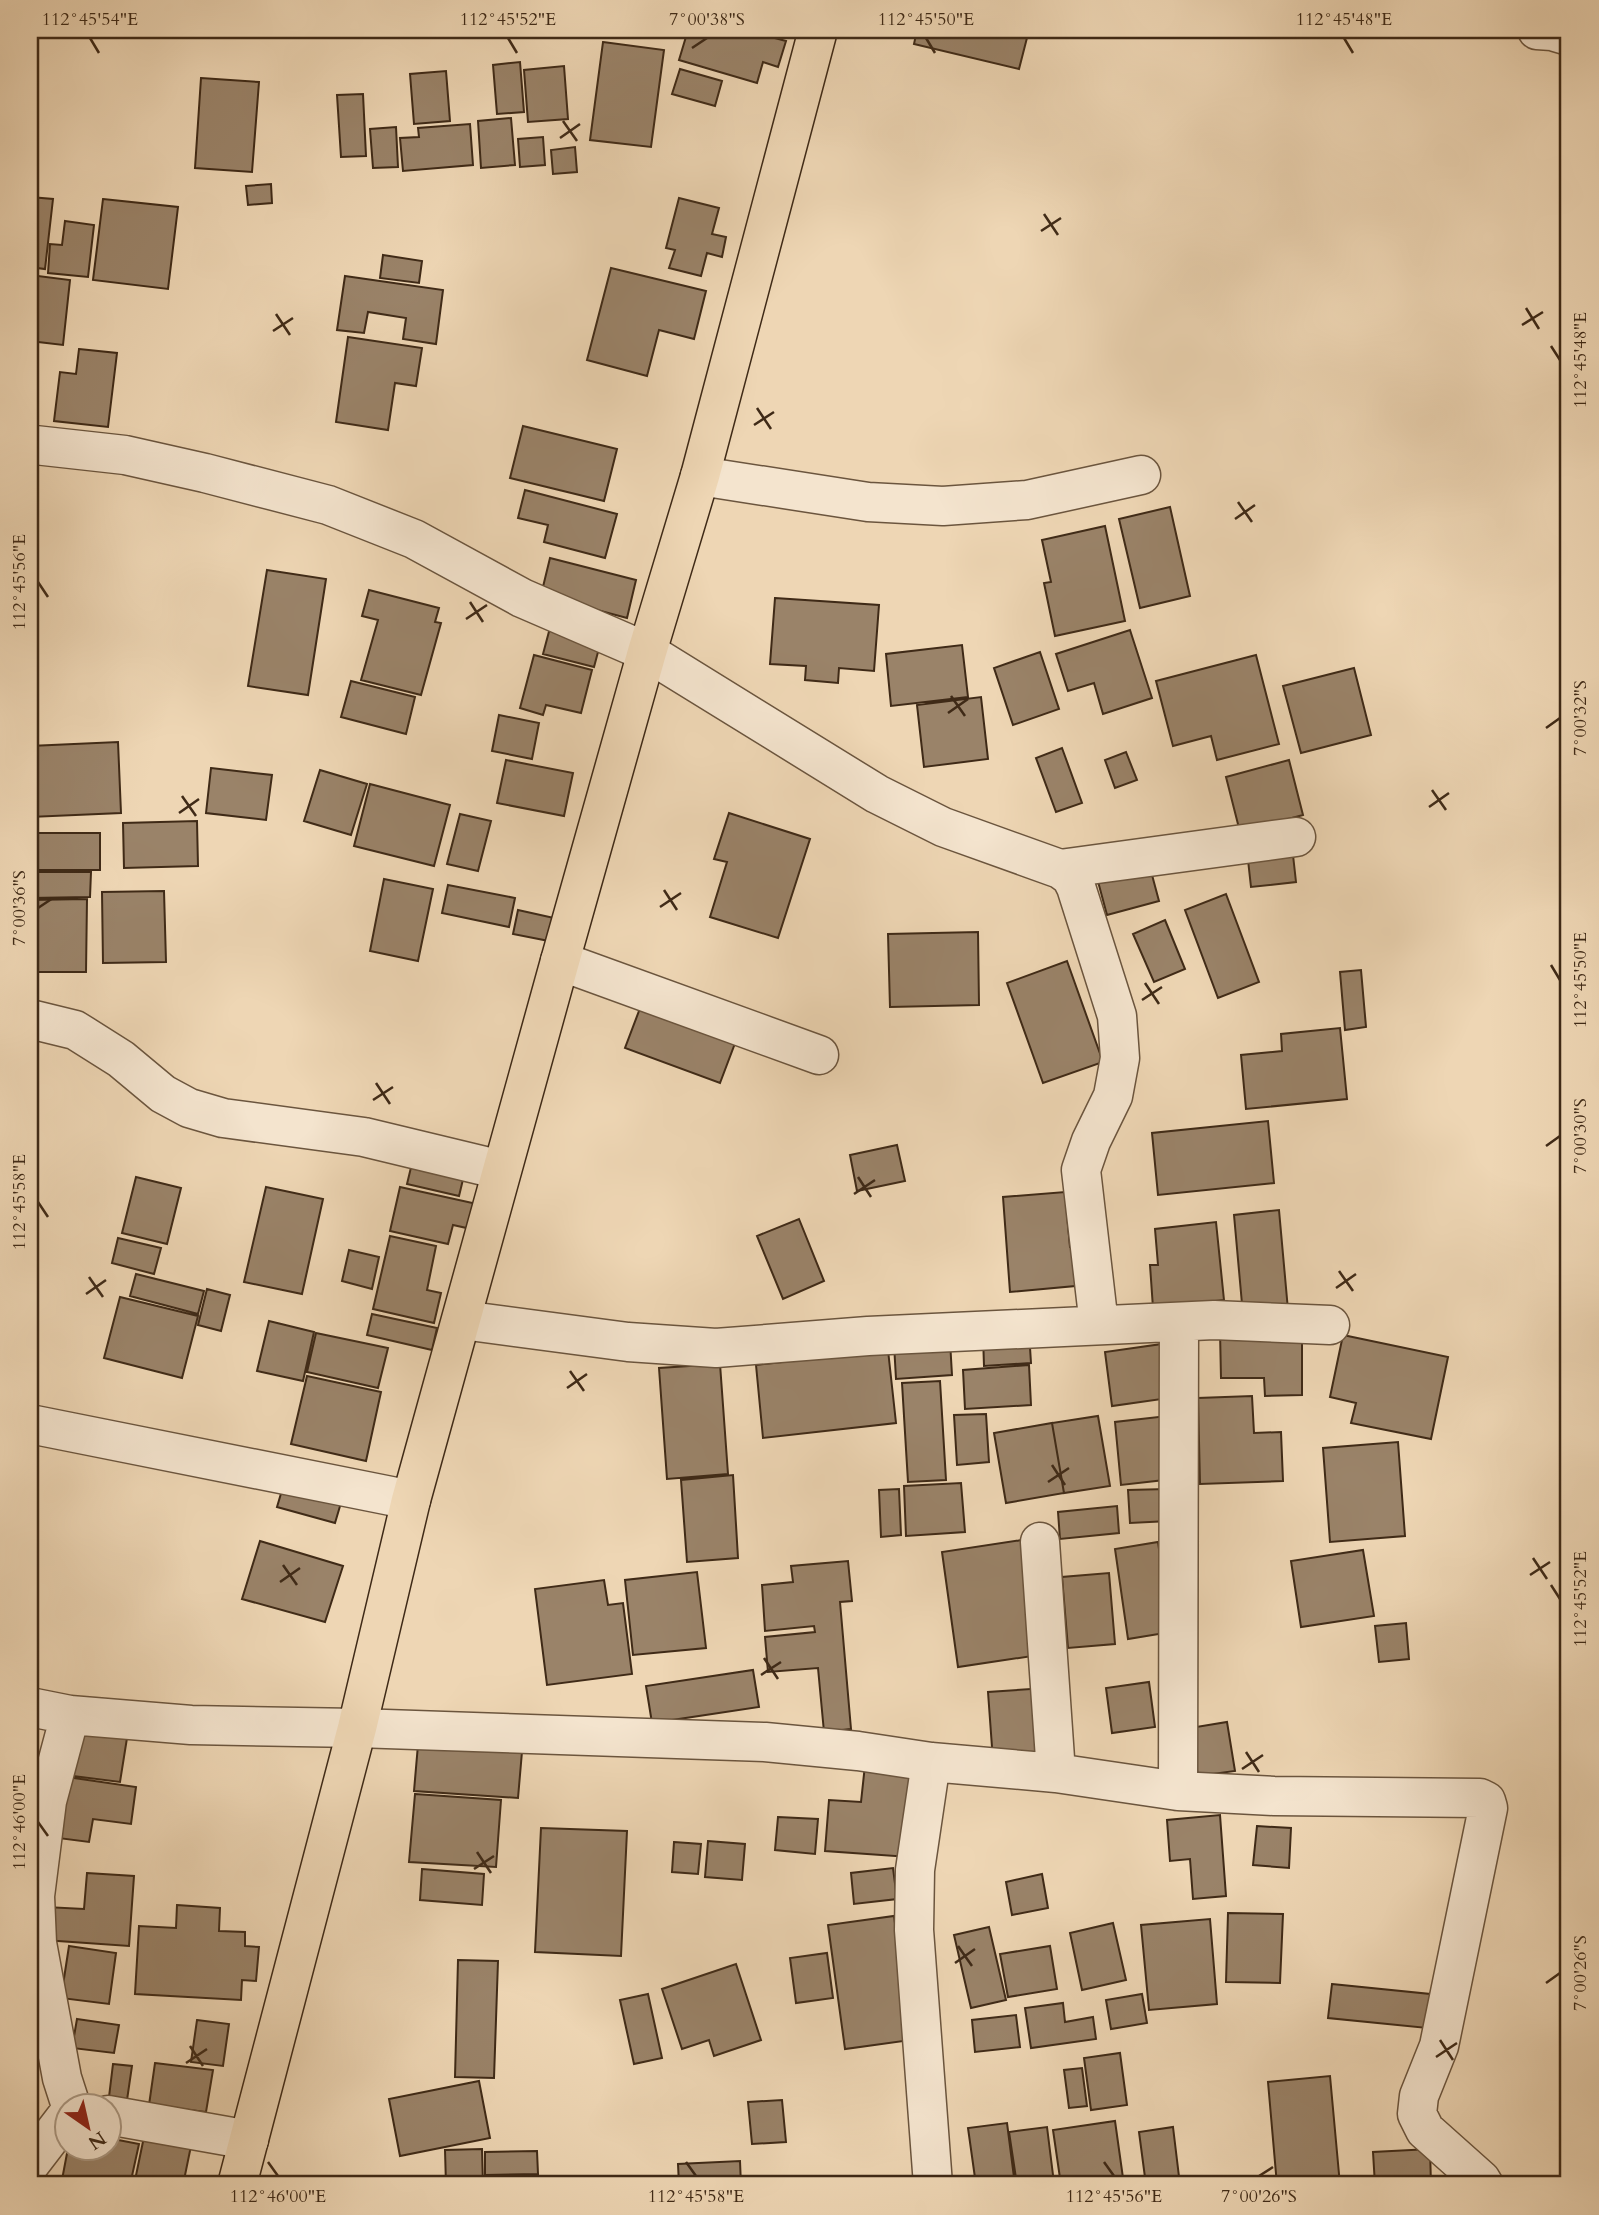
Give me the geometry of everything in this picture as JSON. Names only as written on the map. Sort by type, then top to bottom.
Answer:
[{"type":"highway","points":[[237,2185],[357,1728],[411,1500],[647,652],[700,476],[818,30]]},
{"type":"street","points":[[35,445],[125,455],[327,505],[414,539],[522,598],[647,652],[877,794],[943,827],[1060,869],[1071,877],[1117,1016],[1120,1058],[1113,1096],[1091,1141],[1081,1170],[1098,1325]]},
{"type":"street","points":[[700,476],[869,502],[943,506],[1027,499],[1141,475]]},
{"type":"street","points":[[1060,869],[1296,837]]},
{"type":"street","points":[[560,961],[819,1055]]},
{"type":"street","points":[[30,1019],[75,1030],[121,1059],[163,1094],[189,1108],[223,1118],[364,1138],[502,1170]]},
{"type":"street","points":[[462,1320],[628,1342],[716,1348],[869,1336],[1098,1325],[1259,1321],[1329,1325]]},
{"type":"street","points":[[1178,1791],[1179,1322]]},
{"type":"street","points":[[30,1424],[411,1500]]},
{"type":"street","points":[[1040,1542],[1056,1773]]},
{"type":"street","points":[[30,1707],[70,1715],[191,1725],[765,1742],[858,1751],[931,1762],[1056,1773],[1178,1791],[1274,1796],[1480,1798],[1486,1801],[1488,1808],[1439,2046],[1419,2096],[1417,2114],[1425,2130],[1484,2185]]},
{"type":"street","points":[[66,2092],[37,1943],[35,1896],[47,1801],[70,1715]]},
{"type":"street","points":[[931,1762],[915,1870],[914,1930],[933,2185]]},
{"type":"street","points":[[122,2117],[249,2140]]},
{"type":"street","points":[[30,2164],[52,2135]]},
{"type":"building","points":[[688,30],[773,30],[771,37],[786,41],[778,67],[763,62],[757,83],[679,60]]},
{"type":"building","points":[[917,30],[1029,30],[1019,69],[914,44]]},
{"type":"building","points":[[603,42],[664,50],[651,147],[590,140]]},
{"type":"building","points":[[520,62],[524,112],[497,114],[493,65]]},
{"type":"building","points":[[564,66],[568,119],[528,122],[524,70]]},
{"type":"building","points":[[680,69],[722,81],[715,106],[672,94]]},
{"type":"building","points":[[446,71],[450,121],[414,124],[410,74]]},
{"type":"building","points":[[201,78],[259,82],[252,172],[195,168]]},
{"type":"building","points":[[363,94],[366,156],[341,157],[337,95]]},
{"type":"building","points":[[511,118],[515,165],[481,168],[478,121]]},
{"type":"building","points":[[470,124],[473,165],[403,171],[400,138],[419,137],[418,128]]},
{"type":"building","points":[[396,127],[398,167],[373,168],[370,129]]},
{"type":"building","points":[[543,137],[545,165],[520,167],[518,139]]},
{"type":"building","points":[[575,147],[577,172],[553,174],[551,150]]},
{"type":"building","points":[[271,184],[272,203],[248,205],[246,186]]},
{"type":"building","points":[[30,197],[53,199],[45,269],[30,267]]},
{"type":"building","points":[[679,198],[719,208],[712,234],[726,237],[722,257],[707,253],[701,276],[669,268],[675,250],[666,248]]},
{"type":"building","points":[[103,199],[178,207],[168,289],[93,280]]},
{"type":"building","points":[[65,221],[94,225],[88,277],[48,273],[50,244],[62,245]]},
{"type":"building","points":[[383,255],[422,261],[419,283],[380,278]]},
{"type":"building","points":[[611,268],[706,291],[694,339],[659,330],[647,376],[587,360]]},
{"type":"building","points":[[30,275],[70,280],[63,345],[30,341]]},
{"type":"building","points":[[345,276],[443,290],[436,344],[403,339],[406,318],[368,312],[364,333],[337,330]]},
{"type":"building","points":[[348,337],[422,348],[416,386],[395,383],[388,430],[336,422]]},
{"type":"building","points":[[79,349],[117,353],[108,427],[54,421],[60,372],[76,374]]},
{"type":"building","points":[[523,426],[617,449],[604,501],[510,478]]},
{"type":"building","points":[[525,490],[617,514],[605,558],[544,542],[548,525],[518,518]]},
{"type":"building","points":[[1170,507],[1190,596],[1140,608],[1119,519]]},
{"type":"building","points":[[1105,526],[1125,621],[1055,636],[1044,583],[1051,582],[1042,540]]},
{"type":"building","points":[[550,558],[636,580],[627,618],[541,595]]},
{"type":"building","points":[[267,570],[326,579],[308,695],[248,686]]},
{"type":"building","points":[[369,590],[439,608],[435,622],[441,623],[421,695],[361,680],[378,620],[362,616]]},
{"type":"building","points":[[775,598],[879,605],[874,671],[839,668],[838,683],[805,680],[806,666],[770,664]]},
{"type":"building","points":[[551,624],[602,637],[594,667],[543,654]]},
{"type":"building","points":[[1130,630],[1152,698],[1103,714],[1094,683],[1068,691],[1056,654]]},
{"type":"building","points":[[962,645],[968,697],[891,706],[886,654]]},
{"type":"building","points":[[1040,652],[1059,709],[1013,725],[994,668]]},
{"type":"building","points":[[534,655],[592,670],[581,713],[546,705],[543,715],[520,708]]},
{"type":"building","points":[[1256,655],[1279,744],[1217,760],[1211,736],[1173,746],[1156,681]]},
{"type":"building","points":[[1354,668],[1371,735],[1301,753],[1283,686]]},
{"type":"building","points":[[351,681],[415,697],[406,734],[341,717]]},
{"type":"building","points":[[981,697],[988,759],[924,767],[917,705]]},
{"type":"building","points":[[499,715],[539,723],[532,759],[492,751]]},
{"type":"building","points":[[118,742],[121,813],[30,817],[30,746]]},
{"type":"building","points":[[1062,748],[1082,803],[1056,812],[1036,758]]},
{"type":"building","points":[[1126,752],[1137,780],[1115,788],[1105,760]]},
{"type":"building","points":[[506,760],[573,773],[564,816],[497,803]]},
{"type":"building","points":[[1289,760],[1303,815],[1240,832],[1226,777]]},
{"type":"building","points":[[211,768],[272,775],[266,820],[206,813]]},
{"type":"building","points":[[320,770],[367,784],[351,835],[304,821]]},
{"type":"building","points":[[370,784],[450,805],[434,866],[354,846]]},
{"type":"building","points":[[729,813],[810,839],[778,938],[710,917],[727,862],[714,859]]},
{"type":"building","points":[[460,814],[491,821],[478,871],[447,864]]},
{"type":"building","points":[[197,821],[198,866],[124,868],[123,823]]},
{"type":"building","points":[[36,833],[100,833],[100,870],[36,870]]},
{"type":"building","points":[[1292,846],[1296,882],[1251,887],[1247,851]]},
{"type":"building","points":[[1148,860],[1159,901],[1107,915],[1096,874]]},
{"type":"building","points":[[30,872],[91,872],[90,897],[30,898]]},
{"type":"building","points":[[384,879],[433,889],[418,961],[370,951]]},
{"type":"building","points":[[448,885],[515,898],[509,927],[442,913]]},
{"type":"building","points":[[164,891],[166,962],[103,963],[102,892]]},
{"type":"building","points":[[1226,894],[1259,982],[1218,998],[1185,910]]},
{"type":"building","points":[[87,899],[86,972],[30,972],[30,900]]},
{"type":"building","points":[[518,910],[554,918],[549,941],[513,934]]},
{"type":"building","points":[[1165,920],[1185,969],[1154,982],[1133,934]]},
{"type":"building","points":[[978,932],[979,1005],[890,1007],[888,934]]},
{"type":"building","points":[[1067,961],[1103,1062],[1043,1083],[1007,983]]},
{"type":"building","points":[[1361,970],[1366,1027],[1345,1030],[1340,972]]},
{"type":"building","points":[[645,995],[740,1030],[720,1083],[625,1048]]},
{"type":"building","points":[[1340,1028],[1347,1099],[1246,1109],[1241,1055],[1282,1051],[1281,1034]]},
{"type":"building","points":[[1268,1121],[1274,1183],[1158,1195],[1152,1133]]},
{"type":"building","points":[[897,1145],[905,1181],[857,1191],[850,1155]]},
{"type":"building","points":[[414,1155],[466,1167],[459,1196],[407,1184]]},
{"type":"building","points":[[136,1177],[181,1188],[167,1244],[122,1233]]},
{"type":"building","points":[[266,1187],[323,1199],[302,1294],[244,1282]]},
{"type":"building","points":[[400,1187],[477,1204],[471,1229],[453,1225],[448,1244],[390,1231]]},
{"type":"building","points":[[1065,1192],[1070,1247],[1082,1246],[1086,1285],[1010,1292],[1003,1197]]},
{"type":"building","points":[[1279,1210],[1288,1310],[1243,1315],[1234,1215]]},
{"type":"building","points":[[799,1219],[824,1281],[783,1299],[757,1236]]},
{"type":"building","points":[[1216,1222],[1224,1300],[1153,1308],[1150,1265],[1158,1265],[1155,1229]]},
{"type":"building","points":[[390,1236],[436,1246],[427,1290],[441,1293],[434,1323],[373,1309]]},
{"type":"building","points":[[118,1238],[161,1248],[154,1274],[112,1263]]},
{"type":"building","points":[[349,1250],[379,1257],[372,1289],[342,1281]]},
{"type":"building","points":[[136,1274],[204,1291],[198,1314],[130,1296]]},
{"type":"building","points":[[207,1289],[230,1295],[221,1331],[198,1325]]},
{"type":"building","points":[[120,1297],[198,1316],[182,1378],[104,1358]]},
{"type":"building","points":[[372,1314],[437,1328],[432,1350],[367,1335]]},
{"type":"building","points":[[269,1321],[314,1332],[303,1381],[257,1371]]},
{"type":"building","points":[[1302,1330],[1302,1395],[1265,1396],[1264,1378],[1221,1378],[1220,1331]]},
{"type":"building","points":[[1029,1332],[1031,1363],[984,1366],[983,1336]]},
{"type":"building","points":[[316,1333],[388,1348],[378,1388],[307,1372]]},
{"type":"building","points":[[1343,1335],[1448,1357],[1431,1439],[1351,1423],[1356,1403],[1330,1397]]},
{"type":"building","points":[[950,1341],[952,1375],[896,1379],[894,1344]]},
{"type":"building","points":[[1162,1344],[1169,1398],[1112,1406],[1105,1352]]},
{"type":"building","points":[[888,1350],[896,1423],[763,1438],[756,1365]]},
{"type":"building","points":[[720,1364],[728,1474],[667,1479],[659,1368]]},
{"type":"building","points":[[1029,1365],[1031,1405],[965,1409],[963,1370]]},
{"type":"building","points":[[307,1376],[381,1392],[366,1461],[291,1444]]},
{"type":"building","points":[[940,1381],[946,1480],[908,1482],[902,1383]]},
{"type":"building","points":[[1252,1396],[1254,1433],[1281,1432],[1283,1481],[1200,1484],[1198,1398]]},
{"type":"building","points":[[986,1414],[989,1462],[957,1465],[954,1415]]},
{"type":"building","points":[[1098,1416],[1110,1486],[1064,1493],[1052,1423]]},
{"type":"building","points":[[1167,1416],[1173,1479],[1121,1485],[1115,1422]]},
{"type":"building","points":[[1052,1423],[1064,1493],[1006,1503],[994,1433]]},
{"type":"building","points":[[1398,1442],[1405,1536],[1330,1542],[1323,1448]]},
{"type":"building","points":[[733,1475],[738,1558],[687,1562],[681,1480]]},
{"type":"building","points":[[285,1480],[343,1496],[335,1523],[277,1507]]},
{"type":"building","points":[[961,1483],[965,1532],[906,1536],[904,1486]]},
{"type":"building","points":[[899,1489],[901,1535],[881,1537],[879,1490]]},
{"type":"building","points":[[1167,1489],[1169,1521],[1130,1523],[1128,1490]]},
{"type":"building","points":[[1117,1506],[1119,1533],[1060,1539],[1058,1512]]},
{"type":"building","points":[[1022,1540],[1039,1655],[958,1667],[942,1552]]},
{"type":"building","points":[[260,1541],[343,1566],[325,1622],[242,1599]]},
{"type":"building","points":[[1158,1542],[1171,1632],[1128,1639],[1115,1549]]},
{"type":"building","points":[[1363,1550],[1374,1616],[1301,1627],[1291,1561]]},
{"type":"building","points":[[848,1561],[852,1601],[840,1602],[851,1729],[824,1732],[818,1668],[768,1672],[765,1637],[815,1632],[814,1626],[765,1631],[762,1585],[793,1582],[791,1566]]},
{"type":"building","points":[[697,1572],[706,1648],[633,1655],[625,1580]]},
{"type":"building","points":[[1109,1573],[1115,1644],[1068,1648],[1062,1577]]},
{"type":"building","points":[[604,1580],[608,1605],[623,1603],[632,1674],[547,1685],[535,1589]]},
{"type":"building","points":[[1406,1623],[1409,1659],[1379,1662],[1375,1626]]},
{"type":"building","points":[[753,1670],[759,1707],[652,1723],[646,1686]]},
{"type":"building","points":[[1149,1682],[1155,1727],[1112,1733],[1106,1688]]},
{"type":"building","points":[[1046,1688],[1050,1757],[993,1761],[988,1692]]},
{"type":"building","points":[[1227,1722],[1235,1771],[1198,1776],[1190,1728]]},
{"type":"building","points":[[79,1731],[127,1738],[120,1782],[73,1776]]},
{"type":"building","points":[[419,1733],[523,1740],[518,1798],[414,1791]]},
{"type":"building","points":[[865,1765],[916,1770],[909,1857],[825,1851],[829,1800],[861,1802]]},
{"type":"building","points":[[67,1777],[136,1787],[131,1824],[93,1819],[89,1842],[58,1838]]},
{"type":"building","points":[[415,1794],[501,1800],[496,1867],[409,1862]]},
{"type":"building","points":[[1220,1815],[1226,1896],[1193,1899],[1190,1859],[1170,1861],[1167,1820]]},
{"type":"building","points":[[778,1817],[818,1819],[815,1854],[775,1850]]},
{"type":"building","points":[[1257,1826],[1291,1828],[1289,1868],[1253,1865]]},
{"type":"building","points":[[541,1828],[627,1831],[621,1956],[535,1952]]},
{"type":"building","points":[[708,1841],[745,1844],[742,1880],[705,1877]]},
{"type":"building","points":[[674,1842],[701,1844],[698,1874],[672,1872]]},
{"type":"building","points":[[893,1868],[897,1899],[854,1904],[851,1873]]},
{"type":"building","points":[[422,1869],[484,1874],[482,1905],[420,1900]]},
{"type":"building","points":[[87,1873],[134,1876],[129,1946],[44,1940],[46,1907],[84,1909]]},
{"type":"building","points":[[1042,1874],[1048,1908],[1012,1915],[1006,1882]]},
{"type":"building","points":[[177,1905],[220,1908],[219,1931],[245,1932],[245,1946],[259,1947],[256,1981],[242,1980],[241,2000],[135,1994],[139,1926],[176,1928]]},
{"type":"building","points":[[1228,1913],[1283,1914],[1280,1983],[1226,1982]]},
{"type":"building","points":[[894,1916],[911,2040],[845,2049],[828,1925]]},
{"type":"building","points":[[1210,1919],[1217,2004],[1149,2010],[1141,1925]]},
{"type":"building","points":[[1113,1923],[1126,1980],[1082,1990],[1070,1933]]},
{"type":"building","points":[[989,1927],[1006,2000],[971,2008],[954,1935]]},
{"type":"building","points":[[69,1946],[116,1953],[109,2004],[61,1998]]},
{"type":"building","points":[[1050,1946],[1057,1989],[1008,1997],[1000,1954]]},
{"type":"building","points":[[827,1953],[833,1998],[796,2003],[790,1958]]},
{"type":"building","points":[[458,1960],[498,1961],[494,2078],[455,2077]]},
{"type":"building","points":[[736,1964],[761,2040],[714,2056],[709,2040],[682,2049],[662,1989]]},
{"type":"building","points":[[1332,1984],[1440,1995],[1437,2029],[1328,2018]]},
{"type":"building","points":[[648,1994],[662,2058],[634,2064],[620,2000]]},
{"type":"building","points":[[1142,1994],[1147,2023],[1111,2029],[1106,2000]]},
{"type":"building","points":[[1063,2003],[1065,2022],[1093,2017],[1096,2039],[1031,2048],[1025,2008]]},
{"type":"building","points":[[1016,2015],[1020,2047],[975,2052],[972,2020]]},
{"type":"building","points":[[77,2019],[119,2025],[114,2053],[72,2048]]},
{"type":"building","points":[[197,2020],[229,2024],[223,2066],[191,2062]]},
{"type":"building","points":[[1120,2053],[1127,2105],[1091,2110],[1084,2058]]},
{"type":"building","points":[[155,2063],[213,2070],[206,2112],[149,2105]]},
{"type":"building","points":[[113,2064],[132,2066],[127,2100],[122,2099],[122,2092],[110,2092]]},
{"type":"building","points":[[1082,2068],[1087,2106],[1069,2108],[1064,2070]]},
{"type":"building","points":[[1330,2076],[1340,2185],[1277,2185],[1268,2082]]},
{"type":"building","points":[[479,2081],[490,2138],[400,2156],[389,2099]]},
{"type":"building","points":[[782,2100],[786,2142],[752,2144],[748,2102]]},
{"type":"building","points":[[1115,2121],[1124,2185],[1061,2185],[1053,2130]]},
{"type":"building","points":[[1007,2123],[1015,2185],[976,2185],[968,2128]]},
{"type":"building","points":[[1047,2127],[1054,2183],[1017,2185],[1009,2132]]},
{"type":"building","points":[[1173,2127],[1180,2185],[1146,2185],[1139,2132]]},
{"type":"building","points":[[145,2132],[192,2141],[183,2185],[134,2185]]},
{"type":"building","points":[[122,2141],[139,2144],[130,2185],[61,2185],[65,2162],[122,2162]]},
{"type":"building","points":[[482,2149],[483,2185],[446,2185],[445,2150]]},
{"type":"building","points":[[1430,2149],[1431,2185],[1375,2185],[1373,2152]]},
{"type":"building","points":[[537,2151],[538,2174],[485,2175],[485,2152]]},
{"type":"building","points":[[740,2161],[741,2185],[679,2185],[678,2164]]}]
